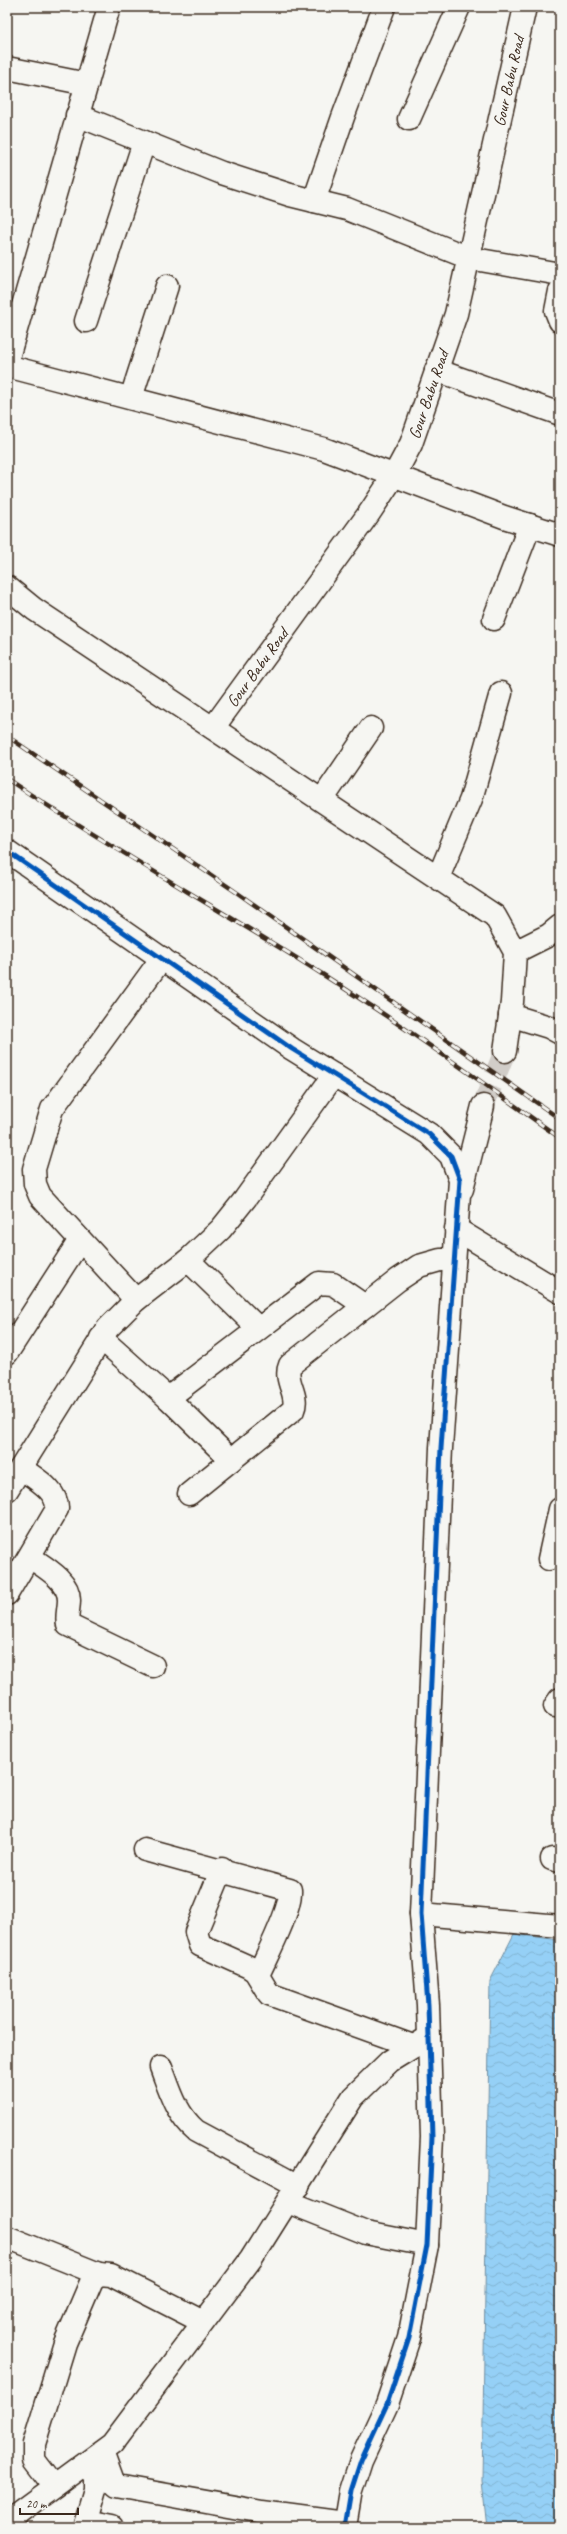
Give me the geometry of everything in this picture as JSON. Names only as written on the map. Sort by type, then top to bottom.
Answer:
[{"type":"street","points":[[7,361],[14,307],[78,115],[109,7]]},
{"type":"street","points":[[314,201],[343,117],[384,7]]},
{"type":"street","points":[[408,119],[460,7]]},
{"type":"street","name":"Gour Babu Road","points":[[213,728],[395,474],[411,444],[456,314],[525,7]]},
{"type":"street","points":[[7,68],[87,84]]},
{"type":"street","points":[[78,115],[222,173],[382,221],[469,258],[560,274]]},
{"type":"street","points":[[86,321],[144,142]]},
{"type":"street","points":[[131,398],[167,286]]},
{"type":"street","points":[[560,292],[556,311],[560,321]]},
{"type":"street","points":[[7,366],[318,447],[560,535]]},
{"type":"street","points":[[436,370],[560,414]]},
{"type":"street","points":[[494,619],[530,525]]},
{"type":"street","points":[[7,587],[34,609],[495,916],[515,952],[510,1015],[505,1051]]},
{"type":"street","points":[[438,878],[471,799],[501,693]]},
{"type":"street","points":[[322,800],[371,728]]},
{"type":"street","points":[[7,851],[334,1075],[429,1134],[451,1156],[460,1180],[441,1448],[421,1914],[421,2042],[432,2137],[426,2245],[409,2338],[387,2404],[353,2484],[345,2525],[117,2486],[113,2482],[98,2455]]},
{"type":"street","points":[[515,952],[549,935],[560,926]]},
{"type":"street","points":[[136,1300],[40,1196],[35,1184],[34,1169],[46,1124],[52,1109],[162,958]]},
{"type":"street","points":[[510,1015],[549,1026],[560,1033]]},
{"type":"street","points":[[7,1490],[108,1328],[136,1300],[188,1260],[221,1229],[245,1199],[334,1075]]},
{"type":"street","points":[[458,1204],[483,1106]]},
{"type":"street","points":[[456,1229],[560,1292]]},
{"type":"street","points":[[7,1352],[80,1240]]},
{"type":"street","points":[[188,1260],[258,1328]]},
{"type":"street","points":[[189,1494],[293,1410],[295,1402],[287,1377],[290,1365],[419,1266],[440,1260],[454,1260]]},
{"type":"street","points":[[168,1398],[319,1282],[333,1284],[365,1306]]},
{"type":"street","points":[[101,1338],[168,1398],[231,1460]]},
{"type":"street","points":[[7,1594],[54,1517],[57,1501],[53,1493],[21,1468]]},
{"type":"street","points":[[549,1559],[560,1509]]},
{"type":"street","points":[[30,1557],[59,1579],[67,1589],[69,1600],[66,1616],[68,1625],[153,1666]]},
{"type":"street","points":[[145,1850],[222,1869],[290,1890],[291,1896],[258,1975]]},
{"type":"street","points":[[222,1869],[196,1937],[200,1946],[249,1967],[258,1975],[269,1994],[421,2042]]},
{"type":"street","points":[[421,1914],[560,1926]]},
{"type":"street","points":[[7,2522],[112,2444],[128,2425],[250,2259],[293,2194],[353,2097],[390,2061],[421,2042]]},
{"type":"street","points":[[161,2067],[178,2113],[185,2122],[203,2135],[293,2194],[366,2233],[426,2245]]},
{"type":"street","points":[[7,2237],[99,2274],[111,2275],[137,2286],[203,2322]]},
{"type":"street","points":[[54,2486],[34,2460],[36,2430],[65,2343],[92,2280],[99,2274]]},
{"type":"street","points":[[98,2455],[94,2489],[85,2524],[112,2527]]},
{"type":"water","points":[[514,1934],[560,1940],[560,2527],[487,2527],[482,2481],[490,1981]]},
{"type":"tunnel","points":[[483,1106],[505,1051]]},
{"type":"railway","points":[[7,736],[239,894],[560,1119]]},
{"type":"railway","points":[[7,779],[85,829],[353,994],[442,1054],[560,1138]]},
{"type":"cycle path","points":[[7,851],[292,1049],[429,1134],[451,1156],[460,1180],[441,1448],[421,1914],[428,2005],[432,2137],[427,2245],[409,2338],[387,2404],[361,2460],[351,2491],[345,2527]]}]
